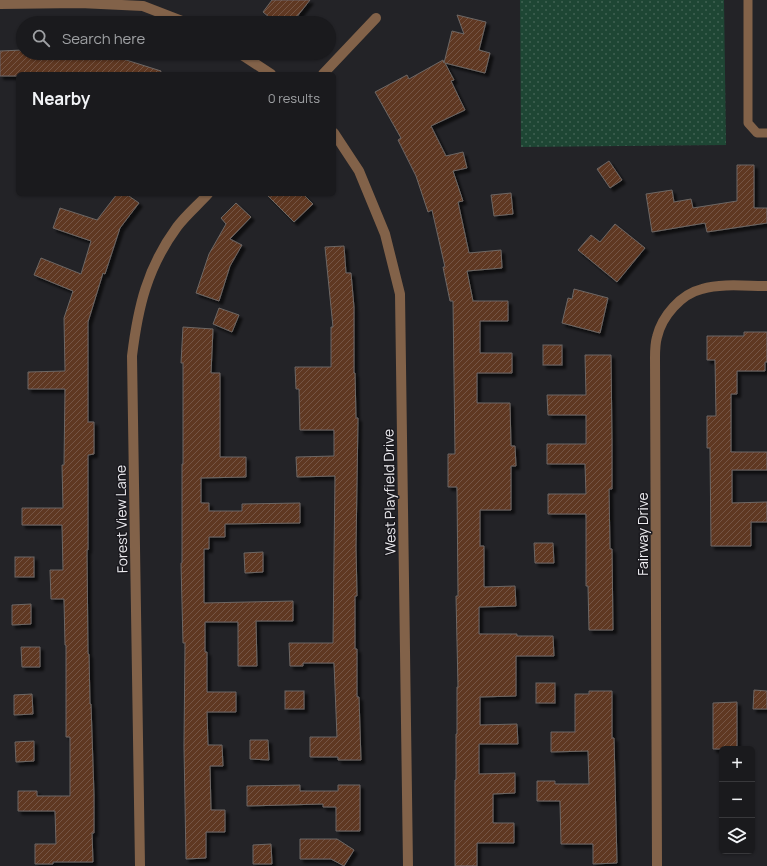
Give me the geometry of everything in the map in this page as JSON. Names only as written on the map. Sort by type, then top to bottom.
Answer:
[{"type":"street","points":[[0,4],[143,3],[172,16]]},
{"type":"street","points":[[325,72],[376,18]]},
{"type":"street","points":[[250,60],[268,72]]},
{"type":"street","name":"West Playfield Drive","points":[[336,136],[359,171],[385,234],[400,294],[408,866]]},
{"type":"street","name":"Forest View Lane","points":[[140,866],[132,356],[142,296],[160,253],[178,226],[206,196]]},
{"type":"street","name":"Fairway Drive","points":[[657,866],[655,358],[657,337],[661,326],[677,304],[688,295],[701,289],[717,286],[767,286]]},
{"type":"lane","points":[[748,0],[748,123],[757,133],[767,133]]},
{"type":"green space","points":[[520,0],[724,0],[726,145],[521,147]]},
{"type":"building","points":[[272,0],[310,0],[297,16],[268,16],[263,12]]},
{"type":"building","points":[[457,15],[486,22],[479,50],[490,53],[485,73],[445,63],[454,80],[451,81],[465,110],[431,126],[446,156],[463,152],[467,168],[453,171],[463,201],[458,202],[469,253],[501,250],[502,268],[467,271],[473,301],[508,301],[508,321],[480,321],[480,353],[512,353],[512,373],[477,373],[477,403],[510,403],[511,446],[515,446],[516,466],[511,466],[511,510],[480,510],[480,546],[484,546],[484,587],[515,586],[516,606],[479,607],[479,634],[553,636],[554,656],[516,656],[516,696],[480,697],[480,725],[517,724],[518,744],[479,744],[479,774],[515,773],[515,793],[493,794],[493,823],[514,823],[514,843],[477,843],[477,866],[455,866],[455,780],[458,687],[456,596],[458,596],[457,487],[448,487],[448,454],[455,454],[453,301],[450,301],[443,267],[445,267],[432,210],[428,212],[416,176],[398,140],[401,138],[375,92],[407,75],[409,79],[443,60],[444,63],[452,31],[464,34]]},
{"type":"building","points":[[16,50],[16,60],[126,60],[161,71],[16,72],[16,76],[0,76],[0,51]]},
{"type":"building","points":[[609,161],[622,180],[610,188],[597,169]]},
{"type":"building","points":[[737,165],[754,165],[754,208],[767,208],[767,223],[707,232],[705,223],[652,232],[646,194],[672,190],[674,202],[691,199],[693,208],[737,201]]},
{"type":"building","points":[[511,193],[513,214],[494,216],[491,195]]},
{"type":"building","points":[[115,196],[129,196],[139,203],[120,228],[105,274],[103,273],[88,322],[88,422],[94,422],[94,454],[88,455],[87,550],[88,654],[94,795],[94,833],[92,833],[93,862],[53,862],[53,864],[35,864],[35,844],[56,844],[55,811],[18,811],[18,791],[37,791],[37,796],[70,796],[70,737],[66,737],[66,645],[64,599],[51,599],[50,570],[63,570],[62,525],[22,525],[22,508],[63,508],[62,465],[64,465],[65,389],[28,389],[28,372],[65,371],[64,318],[73,291],[34,275],[41,258],[81,274],[91,241],[53,228],[60,208],[97,220]]},
{"type":"building","points":[[268,196],[305,196],[313,204],[294,222]]},
{"type":"building","points":[[236,203],[251,217],[230,239],[242,245],[230,266],[219,301],[196,293],[209,254],[226,224],[221,218]]},
{"type":"building","points":[[615,224],[645,248],[617,282],[578,250],[591,235],[600,242]]},
{"type":"building","points":[[344,246],[346,273],[351,273],[354,307],[354,373],[356,418],[358,418],[356,547],[357,596],[355,596],[355,649],[357,649],[357,697],[359,697],[361,760],[338,760],[338,757],[310,757],[310,737],[337,737],[334,663],[303,663],[303,666],[290,666],[289,643],[333,643],[335,476],[297,477],[296,457],[334,456],[334,430],[300,430],[299,389],[296,389],[295,367],[331,367],[331,327],[333,327],[325,247]]},
{"type":"building","points":[[574,289],[608,298],[600,333],[562,323],[568,298],[572,299]]},
{"type":"building","points":[[219,308],[239,315],[232,332],[213,324]]},
{"type":"building","points":[[183,327],[213,329],[211,373],[220,373],[220,457],[246,457],[246,477],[201,478],[201,503],[209,503],[209,511],[242,511],[242,504],[300,503],[300,523],[225,524],[225,537],[209,537],[209,549],[204,549],[204,603],[293,601],[293,621],[256,621],[257,666],[238,666],[238,622],[205,622],[207,692],[236,692],[236,712],[207,712],[208,745],[222,745],[223,766],[210,766],[211,810],[225,810],[225,832],[206,832],[206,858],[186,859],[184,746],[185,643],[183,643],[181,563],[183,363],[181,363]]},
{"type":"building","points":[[744,332],[767,332],[767,362],[765,362],[765,371],[737,371],[737,394],[731,394],[731,452],[767,452],[767,470],[732,470],[732,503],[767,502],[767,522],[751,522],[751,546],[711,546],[710,448],[707,448],[707,416],[716,416],[715,360],[707,360],[707,336],[744,336]]},
{"type":"building","points":[[543,345],[562,345],[562,365],[543,365]]},
{"type":"building","points":[[585,355],[611,355],[612,489],[609,489],[610,549],[612,549],[613,630],[589,630],[588,586],[586,586],[586,514],[548,514],[548,494],[586,494],[585,464],[547,464],[547,444],[586,444],[586,415],[548,415],[547,395],[586,395]]},
{"type":"building","points":[[534,543],[553,543],[554,563],[535,563]]},
{"type":"building","points":[[263,552],[263,572],[245,573],[244,553]]},
{"type":"building","points":[[15,557],[34,557],[34,577],[15,577]]},
{"type":"building","points":[[31,604],[31,624],[12,625],[12,605]]},
{"type":"building","points":[[21,647],[40,647],[40,667],[22,667]]},
{"type":"building","points":[[536,683],[555,683],[555,703],[536,703]]},
{"type":"building","points":[[754,690],[767,691],[767,709],[753,709]]},
{"type":"building","points":[[285,691],[304,691],[304,709],[285,709]]},
{"type":"building","points":[[589,691],[612,691],[612,738],[614,738],[617,863],[593,864],[593,844],[561,844],[560,801],[537,801],[537,781],[555,781],[555,784],[589,784],[588,751],[551,752],[551,732],[575,732],[575,694],[589,694]]},
{"type":"building","points":[[32,694],[33,714],[14,715],[14,695]]},
{"type":"building","points":[[737,702],[737,746],[719,746],[719,749],[713,749],[713,703]]},
{"type":"building","points":[[250,740],[268,740],[269,760],[250,759]]},
{"type":"building","points":[[34,741],[34,761],[16,762],[15,742]]},
{"type":"building","points":[[300,785],[300,791],[338,791],[338,785],[360,785],[360,831],[336,831],[336,807],[323,807],[323,804],[247,806],[247,786]]},
{"type":"building","points":[[300,839],[337,839],[354,850],[344,866],[331,859],[300,859]]},
{"type":"building","points":[[271,844],[272,864],[253,864],[253,845]]}]
